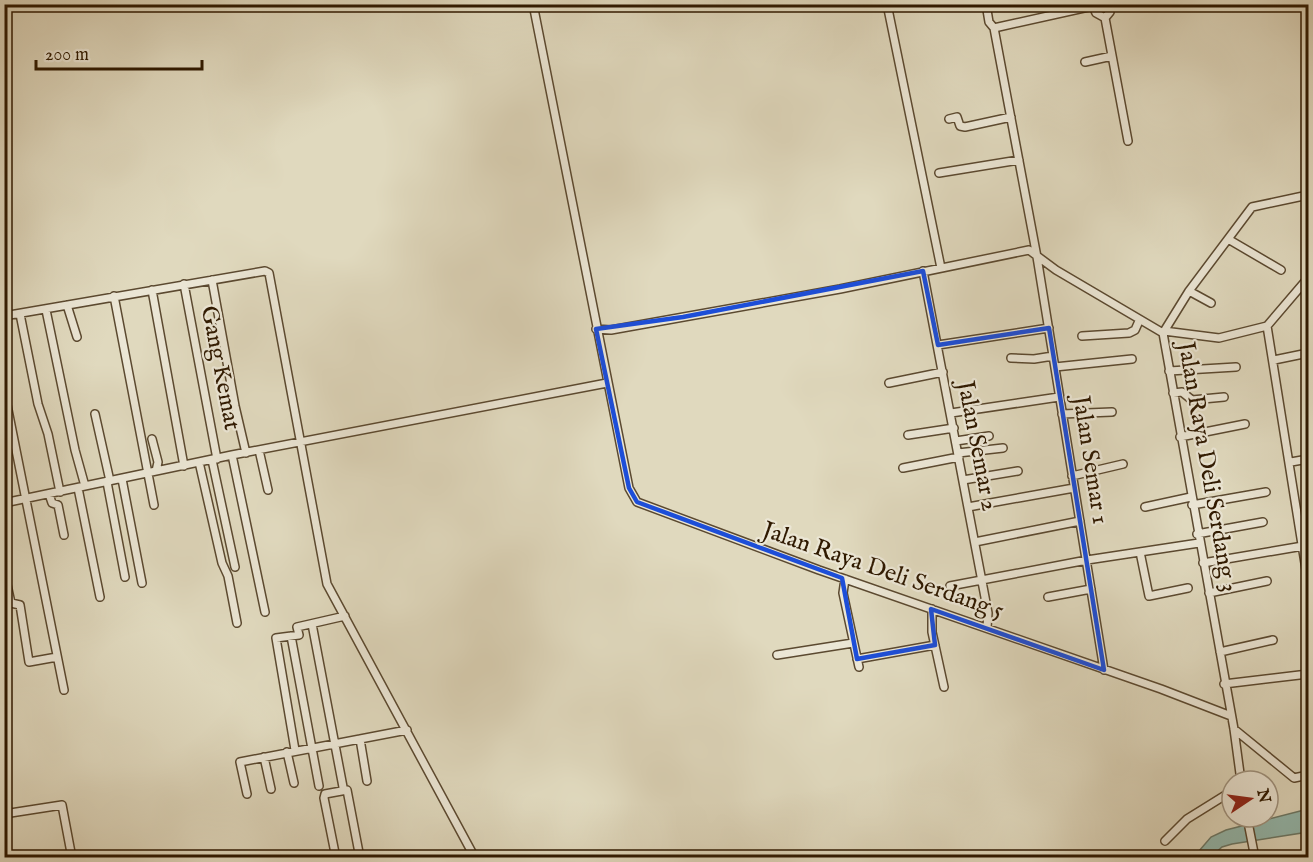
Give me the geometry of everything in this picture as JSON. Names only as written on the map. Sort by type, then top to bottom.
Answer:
[{"type":"street","name":"Jalan Raya Deli Serdang 5","points":[[533,4],[607,384],[629,488],[638,502],[845,579],[932,609],[988,625],[1231,716]]},
{"type":"street","points":[[887,4],[941,268]]},
{"type":"street","name":"Jalan Semar 1","points":[[986,4],[989,22],[994,28],[1038,262],[1105,668]]},
{"type":"street","points":[[994,28],[1102,4]]},
{"type":"street","points":[[1105,18],[1110,12],[1110,4]]},
{"type":"street","points":[[1092,5],[1096,13],[1105,18]]},
{"type":"street","points":[[1105,18],[1128,141]]},
{"type":"street","points":[[1085,62],[1112,56]]},
{"type":"street","points":[[949,118],[958,118],[962,127],[1011,117]]},
{"type":"street","points":[[939,173],[1019,160]]},
{"type":"street","name":"Jalan Raya Deli Serdang 3","points":[[1239,769],[1234,729],[1191,501],[1164,332],[1189,291],[1254,206],[1308,195]]},
{"type":"street","points":[[1228,239],[1281,270]]},
{"type":"street","points":[[596,329],[611,330],[840,290],[1029,250],[1038,262],[1139,321],[1164,332],[1219,338],[1267,326],[1308,278]]},
{"type":"street","points":[[4,316],[184,284],[265,271],[269,273],[326,579],[475,858]]},
{"type":"street","name":"Jalan Semar 2","points":[[923,271],[982,580],[988,625]]},
{"type":"street","points":[[212,280],[246,453]]},
{"type":"street","name":"Gang Kemat","points":[[184,284],[235,567]]},
{"type":"street","points":[[152,290],[184,466]]},
{"type":"street","points":[[1189,291],[1212,303]]},
{"type":"street","points":[[114,296],[152,472],[154,505]]},
{"type":"street","points":[[67,306],[77,337]]},
{"type":"street","points":[[46,310],[82,487],[100,597]]},
{"type":"street","points":[[20,314],[38,404],[48,434],[60,492]]},
{"type":"street","points":[[1082,336],[1129,333],[1135,330],[1139,321]]},
{"type":"street","points":[[1267,326],[1291,462],[1308,582]]},
{"type":"street","points":[[938,345],[1048,328]]},
{"type":"street","points":[[1274,360],[1308,353]]},
{"type":"street","points":[[1011,358],[1034,359],[1053,356]]},
{"type":"street","points":[[1055,367],[1132,359]]},
{"type":"street","points":[[1169,371],[1236,367]]},
{"type":"street","points":[[889,383],[943,372]]},
{"type":"street","points":[[4,503],[232,455],[607,384]]},
{"type":"street","points":[[4,390],[64,690]]},
{"type":"street","points":[[1173,393],[1182,392],[1192,400],[1224,397]]},
{"type":"street","points":[[951,414],[1059,397]]},
{"type":"street","points":[[1062,414],[1112,412]]},
{"type":"street","points":[[95,414],[125,577]]},
{"type":"street","points":[[1180,437],[1245,424]]},
{"type":"street","points":[[908,435],[954,428]]},
{"type":"street","points":[[956,441],[989,436]]},
{"type":"street","points":[[152,439],[158,462],[152,472]]},
{"type":"street","points":[[903,468],[958,455],[1003,448]]},
{"type":"street","points":[[259,450],[268,490]]},
{"type":"street","points":[[232,455],[265,612]]},
{"type":"street","points":[[1291,462],[1308,459]]},
{"type":"street","points":[[199,462],[222,563],[228,576],[237,623]]},
{"type":"street","points":[[1072,476],[1123,464]]},
{"type":"street","points":[[963,480],[1018,471]]},
{"type":"street","points":[[122,479],[142,583]]},
{"type":"street","points":[[968,507],[1074,488]]},
{"type":"street","points":[[1145,507],[1266,492]]},
{"type":"street","points":[[49,494],[52,503],[58,505],[64,535]]},
{"type":"street","points":[[975,542],[1080,521]]},
{"type":"street","points":[[1197,534],[1263,522]]},
{"type":"street","points":[[950,586],[1087,560],[1199,543]]},
{"type":"street","points":[[1203,563],[1305,550]]},
{"type":"street","points":[[1140,552],[1148,595],[1188,588]]},
{"type":"street","points":[[4,571],[11,603],[20,605],[29,662],[57,657]]},
{"type":"street","points":[[845,579],[843,592],[859,667]]},
{"type":"street","points":[[1209,593],[1267,581]]},
{"type":"street","points":[[1048,597],[1091,589]]},
{"type":"street","points":[[932,609],[935,645],[944,687]]},
{"type":"street","points":[[294,783],[276,638],[299,635],[297,627],[345,616]]},
{"type":"street","points":[[312,624],[344,787]]},
{"type":"street","points":[[291,636],[319,786]]},
{"type":"street","points":[[1220,652],[1273,640]]},
{"type":"street","points":[[777,655],[853,643]]},
{"type":"street","points":[[857,659],[935,645]]},
{"type":"street","points":[[1224,684],[1308,674]]},
{"type":"street","points":[[1234,729],[1294,778],[1308,775]]},
{"type":"street","points":[[247,794],[240,762],[407,730]]},
{"type":"street","points":[[360,739],[367,781]]},
{"type":"street","points":[[264,757],[271,789]]},
{"type":"street","points":[[336,858],[324,798],[325,794],[347,790],[360,858]]},
{"type":"street","points":[[1165,842],[1187,819],[1220,798]]},
{"type":"street","points":[[4,814],[62,805],[72,858]]},
{"type":"street","points":[[4,822],[7,839],[4,843]]},
{"type":"street","points":[[1250,829],[1255,858]]},
{"type":"highlighted area","points":[[923,271],[938,345],[1049,328],[1104,670],[931,609],[935,645],[857,659],[842,578],[637,502],[629,488],[596,329],[683,317]]},
{"type":"water","points":[[1308,809],[1308,832],[1232,844],[1222,847],[1211,857],[1193,858],[1211,837],[1226,830],[1280,829],[1280,816]]}]
